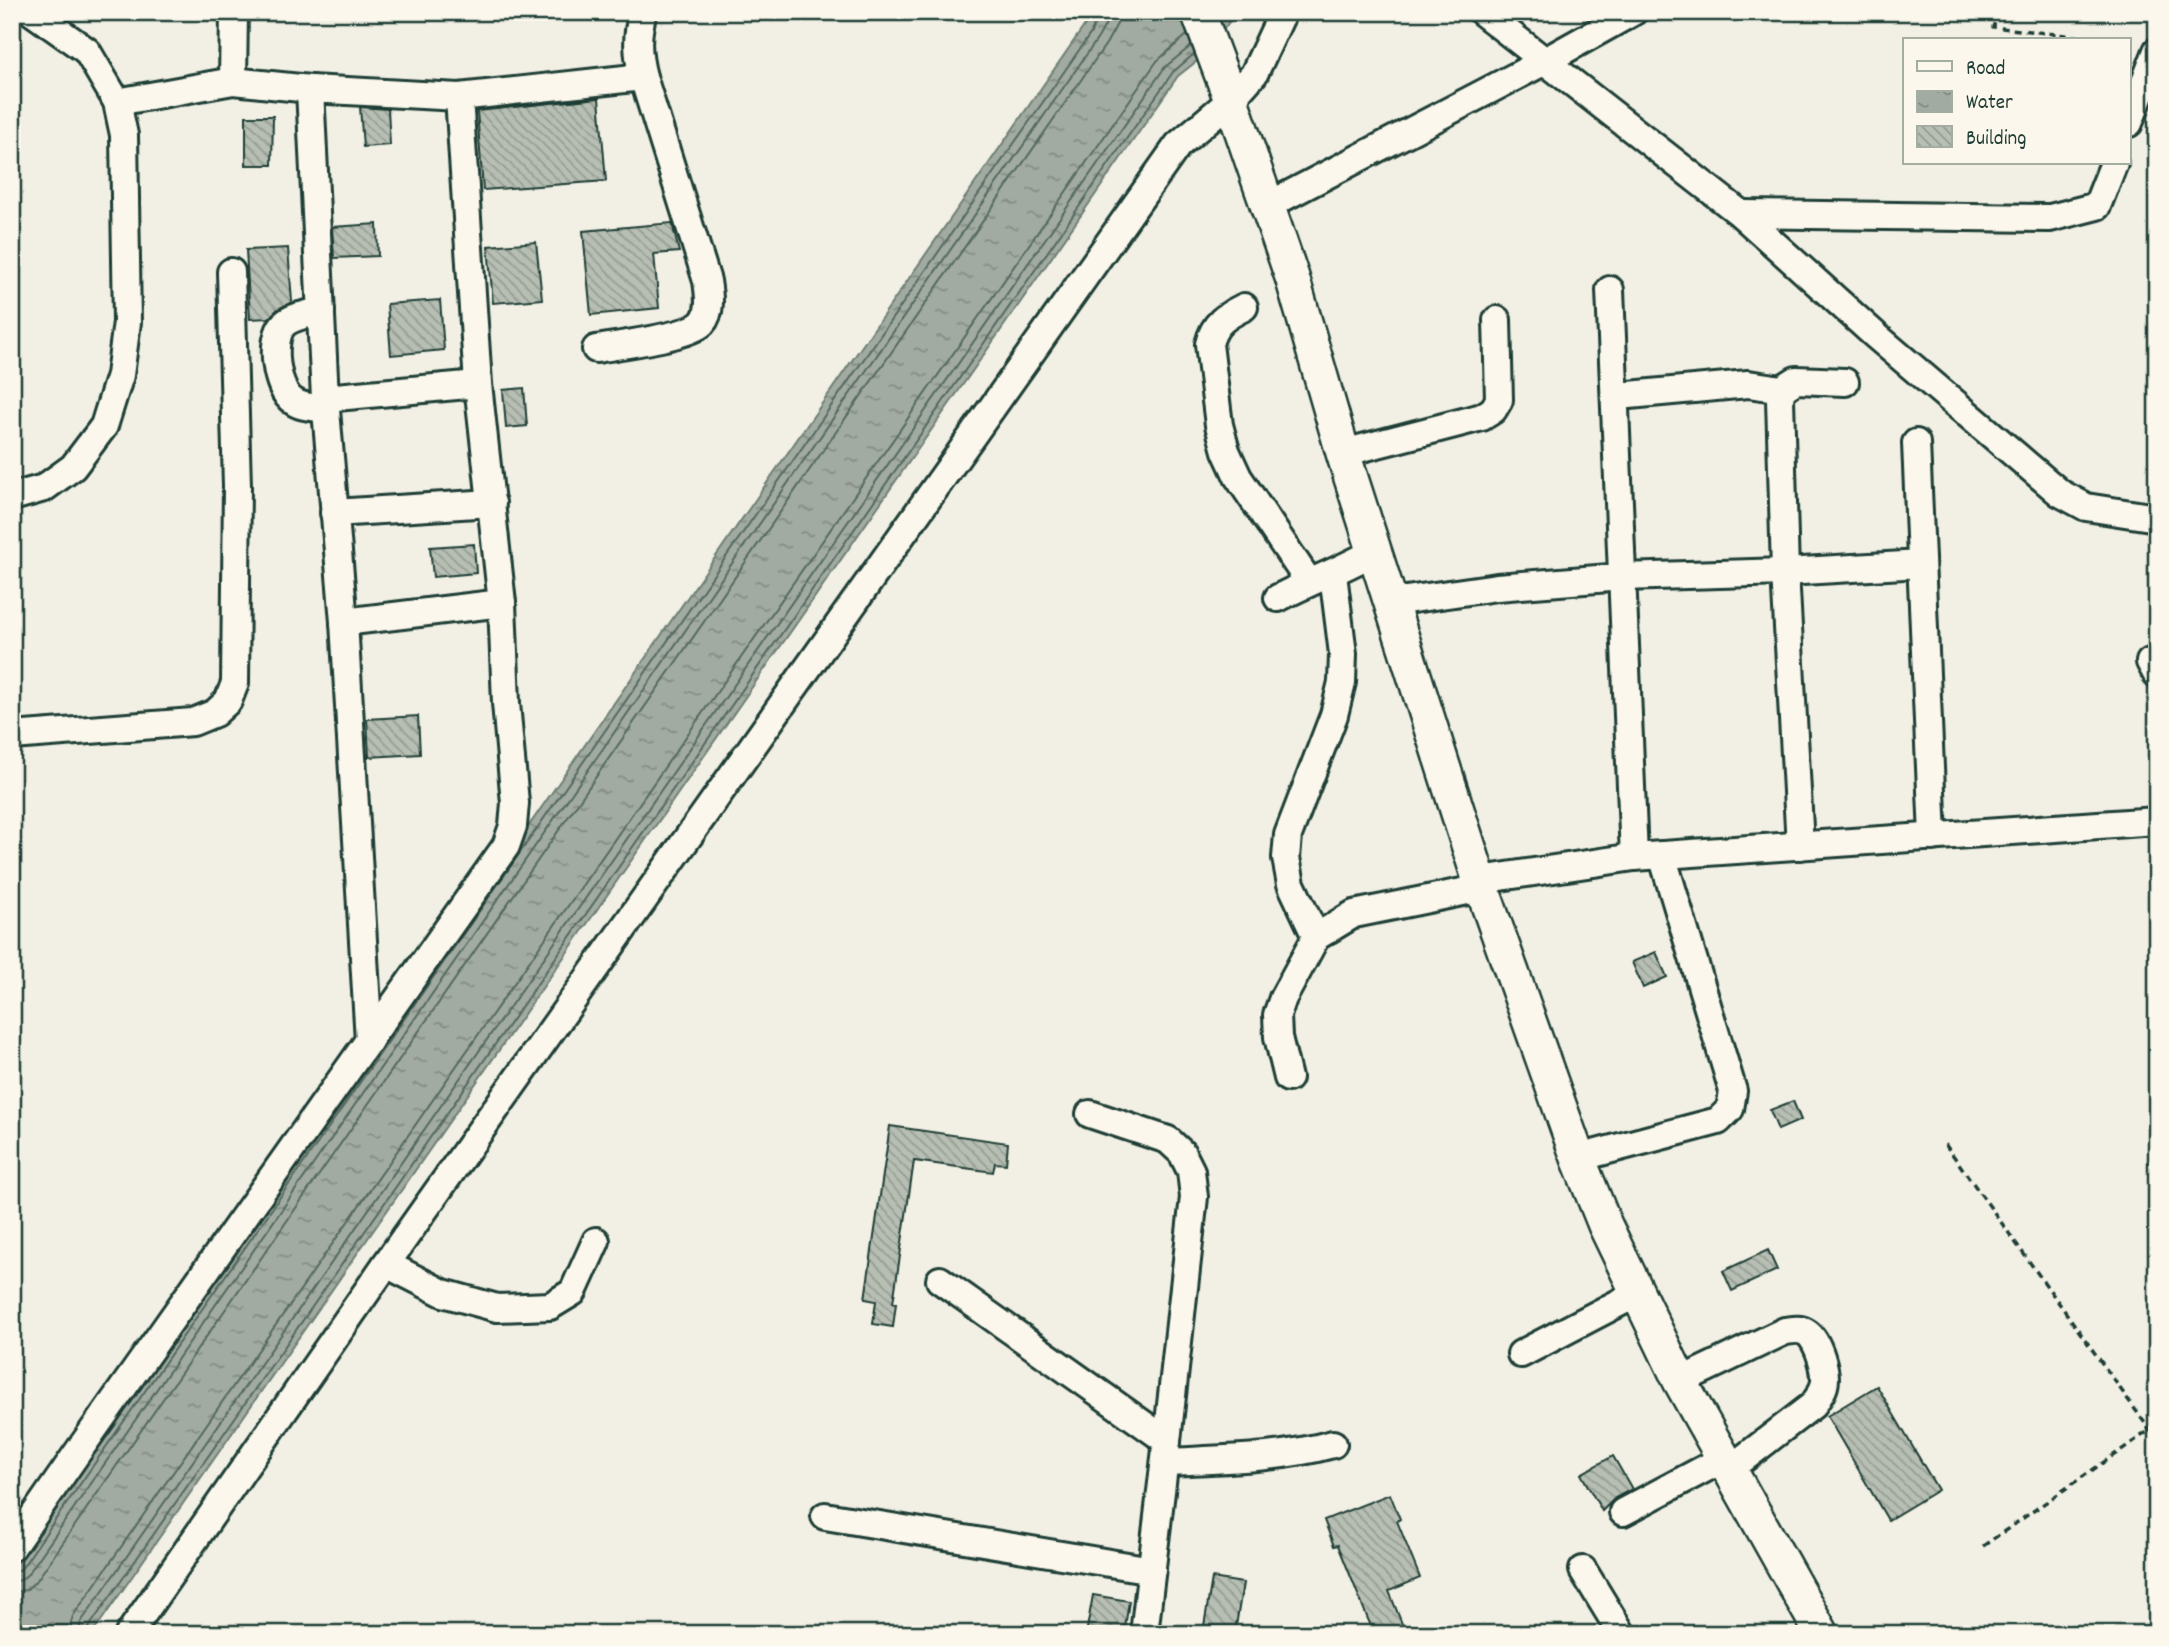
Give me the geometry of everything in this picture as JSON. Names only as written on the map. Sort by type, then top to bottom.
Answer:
[{"type":"main road","points":[[1198,12],[1295,289],[1343,453],[1481,884],[1578,1158],[1605,1225],[1680,1381],[1822,1634]]},
{"type":"street","points":[[12,497],[44,488],[74,467],[104,426],[120,375],[127,322],[124,135],[117,102],[87,51],[32,12]]},
{"type":"street","points":[[233,81],[234,12]]},
{"type":"street","points":[[596,349],[689,331],[702,323],[710,297],[643,77],[637,51],[637,31],[643,12]]},
{"type":"street","points":[[129,1634],[386,1264],[1178,145],[1231,100],[1254,74],[1283,12]]},
{"type":"street","points":[[1482,12],[1741,214],[1875,335],[2060,493],[2086,507],[2157,518]]},
{"type":"street","points":[[1267,206],[1633,12]]},
{"type":"street","points":[[2130,121],[2157,51]]},
{"type":"street","points":[[117,102],[233,81],[310,89],[459,97],[643,77]]},
{"type":"street","points":[[310,89],[325,403],[344,622],[369,1041]]},
{"type":"street","points":[[12,1547],[506,846],[513,826],[515,803],[506,703],[502,603],[478,384],[459,97]]},
{"type":"street","points":[[1741,214],[2050,218],[2097,206],[2114,164]]},
{"type":"street","points":[[12,736],[193,722],[215,713],[228,701],[235,683],[237,619],[237,486],[231,272]]},
{"type":"street","points":[[1610,290],[1634,857]]},
{"type":"street","points":[[1244,307],[1219,321],[1212,331],[1209,344],[1219,425],[1226,451],[1238,477],[1308,582]]},
{"type":"street","points":[[321,311],[294,318],[284,324],[275,347],[280,381],[293,401],[325,403],[478,384]]},
{"type":"street","points":[[1343,453],[1482,417],[1493,410],[1499,400],[1497,320]]},
{"type":"street","points":[[1629,395],[1748,384],[1782,389],[1796,380],[1845,382]]},
{"type":"street","points":[[1782,389],[1780,399],[1785,572],[1800,846]]},
{"type":"street","points":[[1916,443],[1933,837]]},
{"type":"street","points":[[334,513],[492,503]]},
{"type":"street","points":[[1278,598],[1308,582],[1333,574],[1376,551]]},
{"type":"street","points":[[1392,602],[1497,587],[1622,577],[1921,564]]},
{"type":"street","points":[[1316,937],[1290,884],[1286,858],[1288,835],[1334,715],[1342,682],[1343,654],[1333,574]]},
{"type":"street","points":[[344,622],[502,603]]},
{"type":"street","points":[[1288,1078],[1278,1037],[1277,1015],[1283,998],[1316,937],[1354,914],[1481,884],[1634,857],[2157,821]]},
{"type":"street","points":[[1578,1158],[1718,1121],[1730,1108],[1733,1091],[1662,855]]},
{"type":"street","points":[[1090,1114],[1168,1140],[1182,1153],[1191,1171],[1194,1197],[1167,1452],[1144,1634]]},
{"type":"street","points":[[386,1264],[443,1293],[496,1308],[550,1306],[573,1292],[596,1241]]},
{"type":"street","points":[[940,1280],[1167,1452],[1272,1456],[1333,1444]]},
{"type":"street","points":[[1521,1354],[1638,1293]]},
{"type":"street","points":[[1623,1512],[1727,1464],[1812,1405],[1825,1384],[1826,1373],[1811,1336],[1797,1329],[1785,1331],[1680,1381]]},
{"type":"street","points":[[825,1516],[1152,1570]]},
{"type":"street","points":[[1583,1570],[1622,1634]]},
{"type":"path","points":[[1999,12],[1993,27],[2091,38]]},
{"type":"path","points":[[1945,1144],[2157,1440]]},
{"type":"path","points":[[1983,1546],[2150,1430]]},
{"type":"water","points":[[1094,12],[1236,12],[1207,53],[1178,76],[92,1634],[12,1634],[12,1570]]},
{"type":"building","points":[[599,98],[606,181],[483,190],[477,111]]},
{"type":"building","points":[[360,107],[388,109],[390,145],[363,147]]},
{"type":"building","points":[[246,116],[273,116],[272,165],[246,165]]},
{"type":"building","points":[[672,223],[679,252],[654,254],[659,308],[591,315],[583,231]]},
{"type":"building","points":[[377,224],[378,256],[334,258],[332,227]]},
{"type":"building","points":[[536,242],[542,299],[493,303],[488,246]]},
{"type":"building","points":[[288,248],[292,302],[278,309],[269,318],[250,319],[246,250]]},
{"type":"building","points":[[440,300],[444,350],[391,355],[387,304]]},
{"type":"building","points":[[524,388],[527,426],[506,428],[503,390]]},
{"type":"building","points":[[474,544],[476,573],[433,577],[430,547]]},
{"type":"building","points":[[418,716],[420,754],[369,757],[367,719]]},
{"type":"building","points":[[1656,952],[1667,977],[1643,988],[1632,962]]},
{"type":"building","points":[[1793,1101],[1801,1120],[1778,1130],[1770,1110]]},
{"type":"building","points":[[890,1126],[1008,1143],[1006,1164],[995,1163],[993,1172],[914,1161],[893,1303],[896,1303],[893,1327],[873,1324],[876,1301],[865,1299]]},
{"type":"building","points":[[1768,1250],[1777,1270],[1732,1291],[1723,1271]]},
{"type":"building","points":[[1877,1386],[1938,1490],[1888,1520],[1827,1416]]},
{"type":"building","points":[[1613,1456],[1632,1489],[1615,1498],[1602,1511],[1581,1474]]},
{"type":"building","points":[[1390,1494],[1400,1519],[1397,1521],[1420,1578],[1389,1591],[1406,1634],[1374,1634],[1338,1545],[1334,1546],[1324,1520]]},
{"type":"building","points":[[1212,1578],[1243,1583],[1235,1632],[1204,1626]]},
{"type":"building","points":[[1093,1595],[1129,1601],[1124,1634],[1086,1634]]}]
